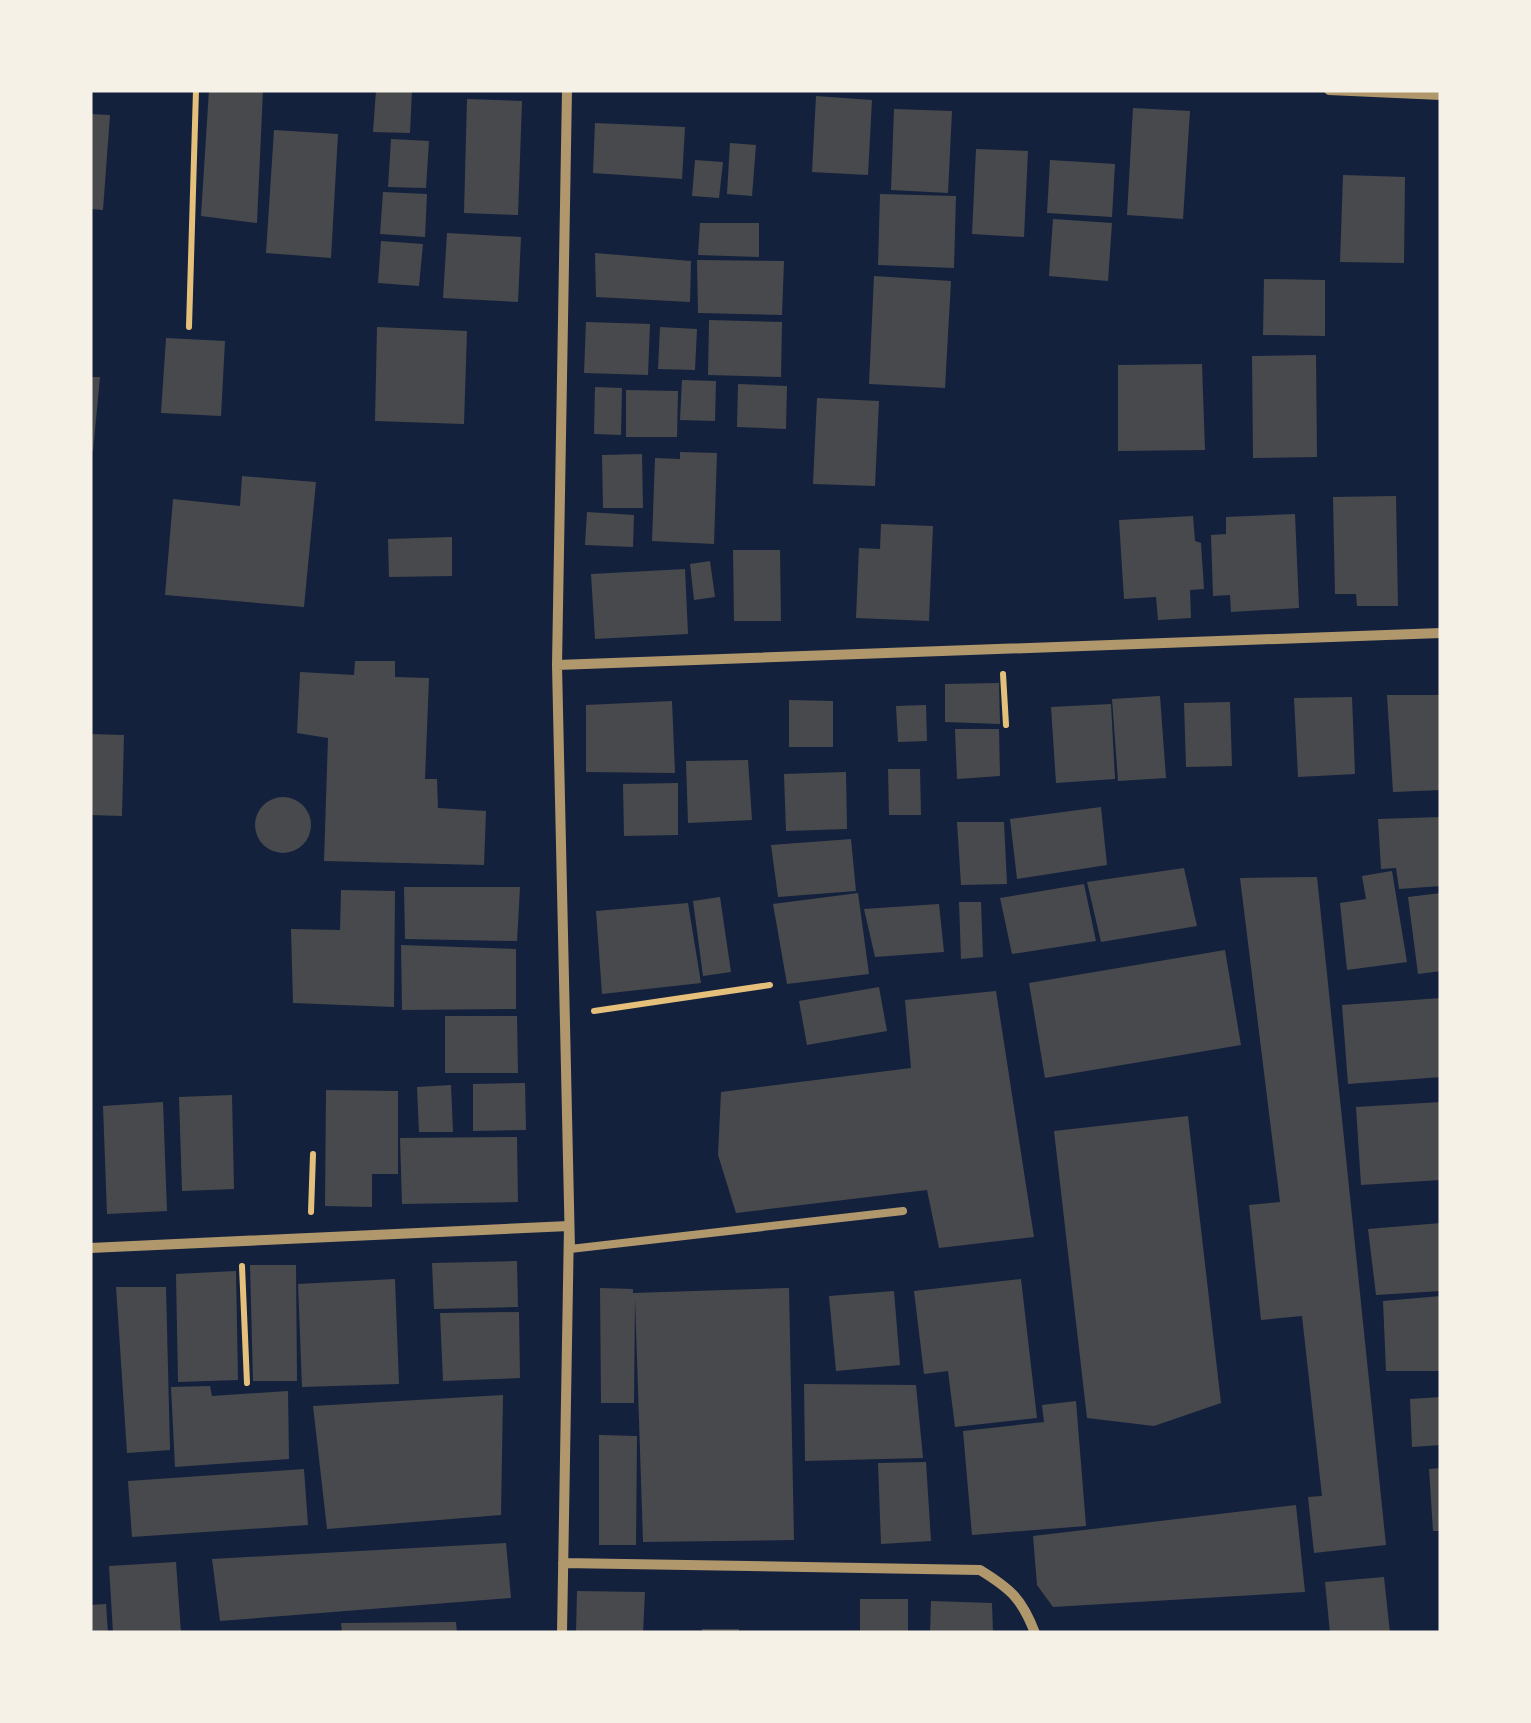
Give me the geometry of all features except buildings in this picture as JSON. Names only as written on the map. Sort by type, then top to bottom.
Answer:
[{"type":"street","points":[[562,1633],[570,1249],[557,666],[567,90]]},
{"type":"street","points":[[1328,90],[1441,95]]},
{"type":"street","points":[[557,666],[1441,632]]},
{"type":"street","points":[[90,1248],[569,1226],[570,1249]]},
{"type":"street","points":[[563,1562],[980,1570],[1023,1603],[1035,1633]]},
{"type":"lane","points":[[570,1249],[902,1210]]},
{"type":"path","points":[[189,327],[196,90]]},
{"type":"path","points":[[1001,648],[1006,725]]},
{"type":"path","points":[[563,1016],[770,985]]},
{"type":"path","points":[[311,1238],[313,1154]]},
{"type":"path","points":[[241,1240],[247,1383]]}]
